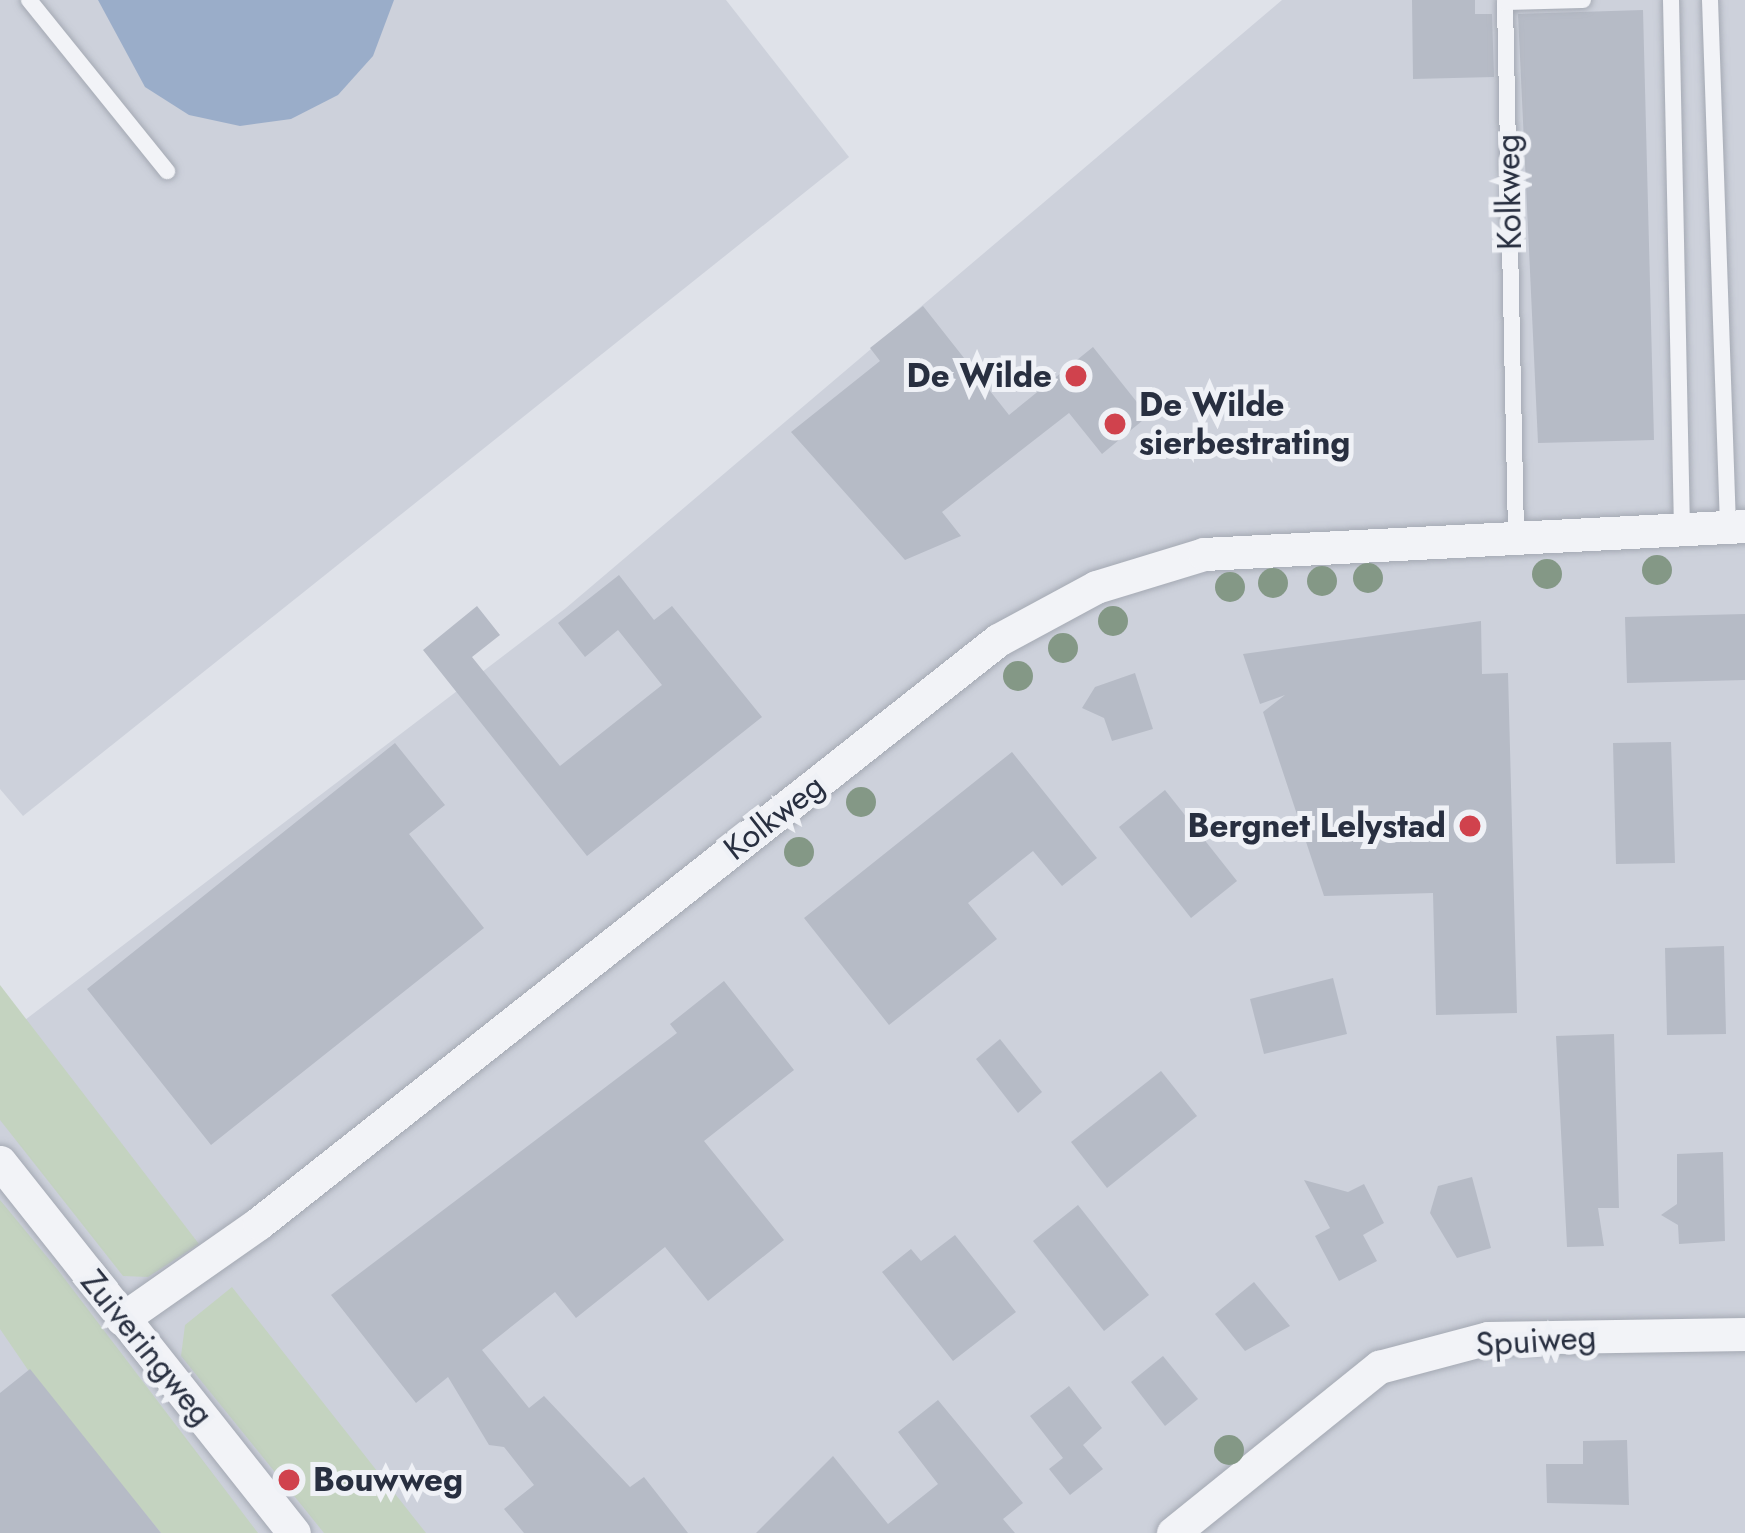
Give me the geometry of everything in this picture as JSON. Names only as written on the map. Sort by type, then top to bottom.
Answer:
[{"type":"street","name":"Kolkweg","points":[[122,1318],[259,1223],[998,640],[1096,587],[1204,554],[1516,533],[1736,526]]},
{"type":"street","name":"Zuiveringweg","points":[[0,1162],[294,1533]]},
{"type":"street","name":"Spuiweg","points":[[1173,1533],[1378,1367],[1488,1338],[1745,1334]]},
{"type":"lane","points":[[29,0],[167,171]]},
{"type":"lane","name":"Kolkweg","points":[[1516,533],[1505,2],[1583,0]]},
{"type":"lane","points":[[1671,0],[1682,528]]},
{"type":"lane","name":"Kolkweg","points":[[1710,0],[1736,526]]},
{"type":"shaded area","points":[[0,0],[726,0],[849,157],[23,816],[0,789]]},
{"type":"shaded area","points":[[1282,0],[1745,0],[1745,1533],[0,1533],[0,1039],[566,608]]},
{"type":"green space","points":[[0,985],[199,1244],[148,1277],[123,1276],[0,1120]]},
{"type":"green space","points":[[0,1200],[258,1533],[161,1533],[28,1370],[0,1329]]},
{"type":"green space","points":[[232,1287],[426,1533],[324,1533],[181,1356],[185,1325]]},
{"type":"water","points":[[98,0],[394,0],[373,56],[338,95],[291,119],[240,126],[189,115],[145,87]]},
{"type":"building","points":[[1412,0],[1475,0],[1475,14],[1492,14],[1494,77],[1413,79]]},
{"type":"building","points":[[1643,10],[1654,440],[1538,443],[1518,14]]},
{"type":"building","points":[[923,306],[1009,415],[1093,347],[1148,416],[1102,454],[1069,413],[942,512],[961,536],[905,560],[791,432],[880,361],[870,348]]},
{"type":"building","points":[[619,575],[654,620],[672,606],[762,717],[587,856],[423,650],[477,606],[500,635],[472,657],[560,766],[662,685],[618,630],[585,657],[558,623]]},
{"type":"building","points":[[1745,614],[1745,680],[1627,683],[1625,617]]},
{"type":"building","points":[[1481,621],[1482,674],[1508,673],[1517,1013],[1436,1015],[1433,893],[1324,896],[1263,712],[1285,695],[1260,704],[1243,654]]},
{"type":"building","points":[[1135,673],[1153,729],[1112,741],[1104,718],[1082,708],[1095,687]]},
{"type":"building","points":[[1671,742],[1675,863],[1616,864],[1613,743]]},
{"type":"building","points":[[395,743],[445,805],[409,834],[484,928],[211,1145],[87,989]]},
{"type":"building","points":[[1012,752],[1097,858],[1062,886],[1033,851],[968,903],[997,939],[889,1025],[804,918]]},
{"type":"building","points":[[1165,790],[1237,881],[1191,918],[1119,827]]},
{"type":"building","points":[[1724,946],[1726,1034],[1667,1035],[1665,948]]},
{"type":"building","points":[[1333,978],[1347,1034],[1264,1054],[1250,999]]},
{"type":"building","points":[[724,981],[794,1070],[704,1141],[784,1240],[708,1301],[665,1247],[576,1318],[555,1292],[482,1350],[529,1408],[544,1396],[630,1487],[644,1477],[688,1533],[524,1533],[504,1509],[534,1485],[504,1447],[489,1445],[448,1377],[416,1403],[331,1295],[677,1033],[670,1024]]},
{"type":"building","points":[[1614,1034],[1619,1208],[1598,1208],[1604,1246],[1567,1247],[1556,1036]]},
{"type":"building","points":[[1000,1039],[1042,1092],[1018,1113],[976,1059]]},
{"type":"building","points":[[1161,1071],[1197,1116],[1107,1188],[1071,1142]]},
{"type":"building","points":[[1723,1152],[1725,1241],[1679,1244],[1678,1225],[1661,1215],[1677,1204],[1677,1154]]},
{"type":"building","points":[[1472,1177],[1491,1248],[1457,1258],[1430,1213],[1438,1186]]},
{"type":"building","points":[[1304,1180],[1348,1192],[1364,1184],[1384,1223],[1363,1235],[1377,1261],[1339,1281],[1315,1236],[1330,1228]]},
{"type":"building","points":[[1078,1205],[1149,1295],[1104,1331],[1033,1241]]},
{"type":"building","points":[[955,1235],[1016,1312],[953,1361],[882,1272],[911,1249],[921,1261]]},
{"type":"building","points":[[1254,1282],[1290,1326],[1245,1351],[1215,1314]]},
{"type":"building","points":[[1163,1356],[1198,1399],[1165,1426],[1131,1382]]},
{"type":"building","points":[[30,1369],[161,1533],[0,1533],[0,1393]]},
{"type":"building","points":[[1069,1386],[1102,1428],[1083,1445],[1103,1469],[1070,1495],[1049,1469],[1063,1458],[1030,1416]]},
{"type":"building","points":[[938,1400],[1023,1503],[1003,1519],[1015,1533],[756,1533],[833,1456],[888,1524],[938,1484],[898,1432]]},
{"type":"building","points":[[1627,1440],[1629,1505],[1547,1503],[1546,1464],[1583,1464],[1583,1441]]},
{"type":"place","name":"De Wilde","points":[[1076,376]]},
{"type":"place","name":"De Wilde sierbestrating","points":[[1115,424]]},
{"type":"place","name":"Bergnet Lelystad","points":[[1470,826]]},
{"type":"place","name":"Bouwweg","points":[[289,1480]]}]
